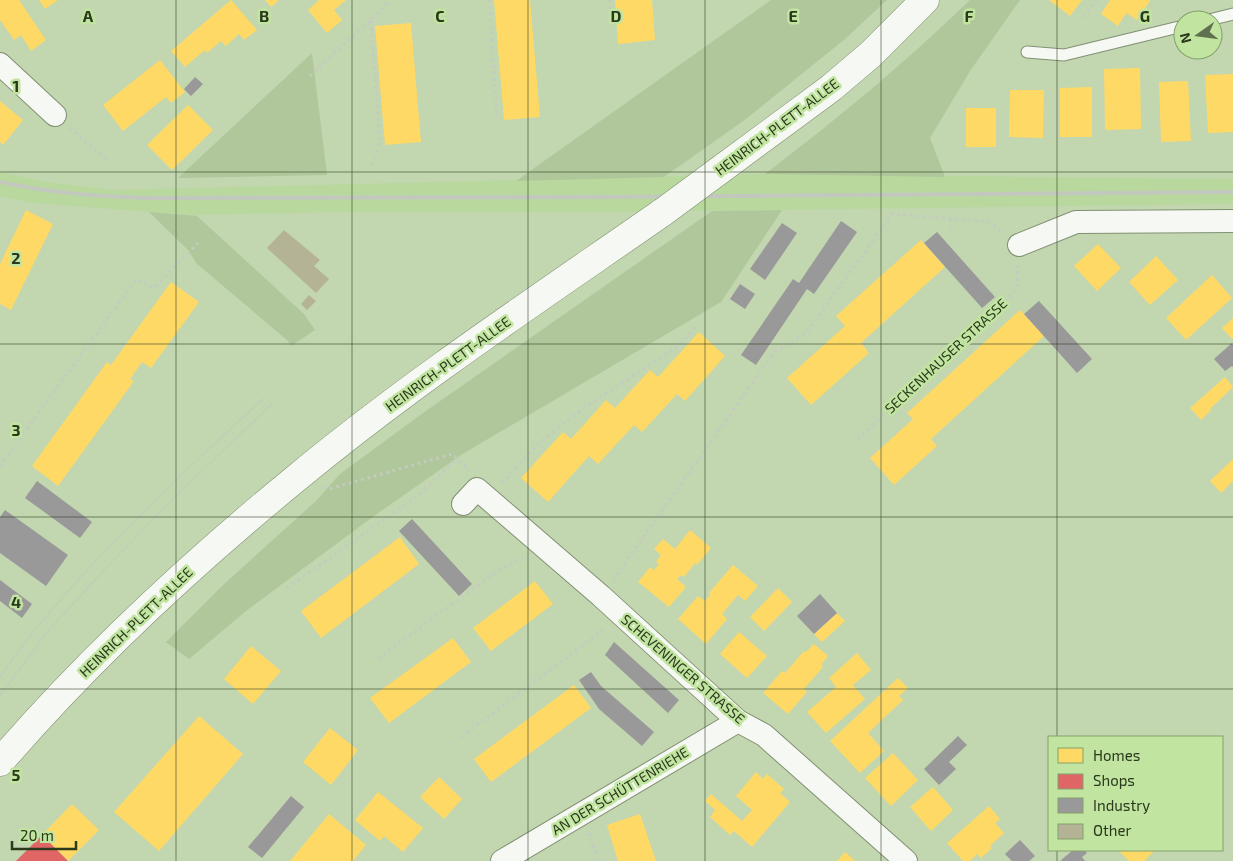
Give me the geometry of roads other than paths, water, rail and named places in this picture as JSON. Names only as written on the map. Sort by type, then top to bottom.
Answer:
[{"type":"main road","name":"HEINRICH-PLETT-ALLEE","points":[[0,762],[33,724],[114,640],[188,571],[294,480],[476,342],[724,168],[831,88],[871,54],[925,0]]},
{"type":"street","points":[[0,64],[55,115]]},
{"type":"street","points":[[1019,245],[1076,222],[1233,221]]},
{"type":"street","name":"SCHEVENINGER STRASSE","points":[[476,497],[543,546],[601,596],[738,721],[764,734],[906,861]]},
{"type":"street","name":"AN DER SCHÜTTENRIEHE","points":[[502,861],[738,721]]},
{"type":"lane","points":[[1026,52],[1064,55],[1173,28]]},
{"type":"tram line","points":[[0,677],[34,631],[92,565],[177,480],[265,397]]},
{"type":"tram line","points":[[0,696],[47,632],[108,566],[179,493],[273,403]]},
{"type":"railway","points":[[0,182],[75,194],[151,198],[1233,192]]}]
